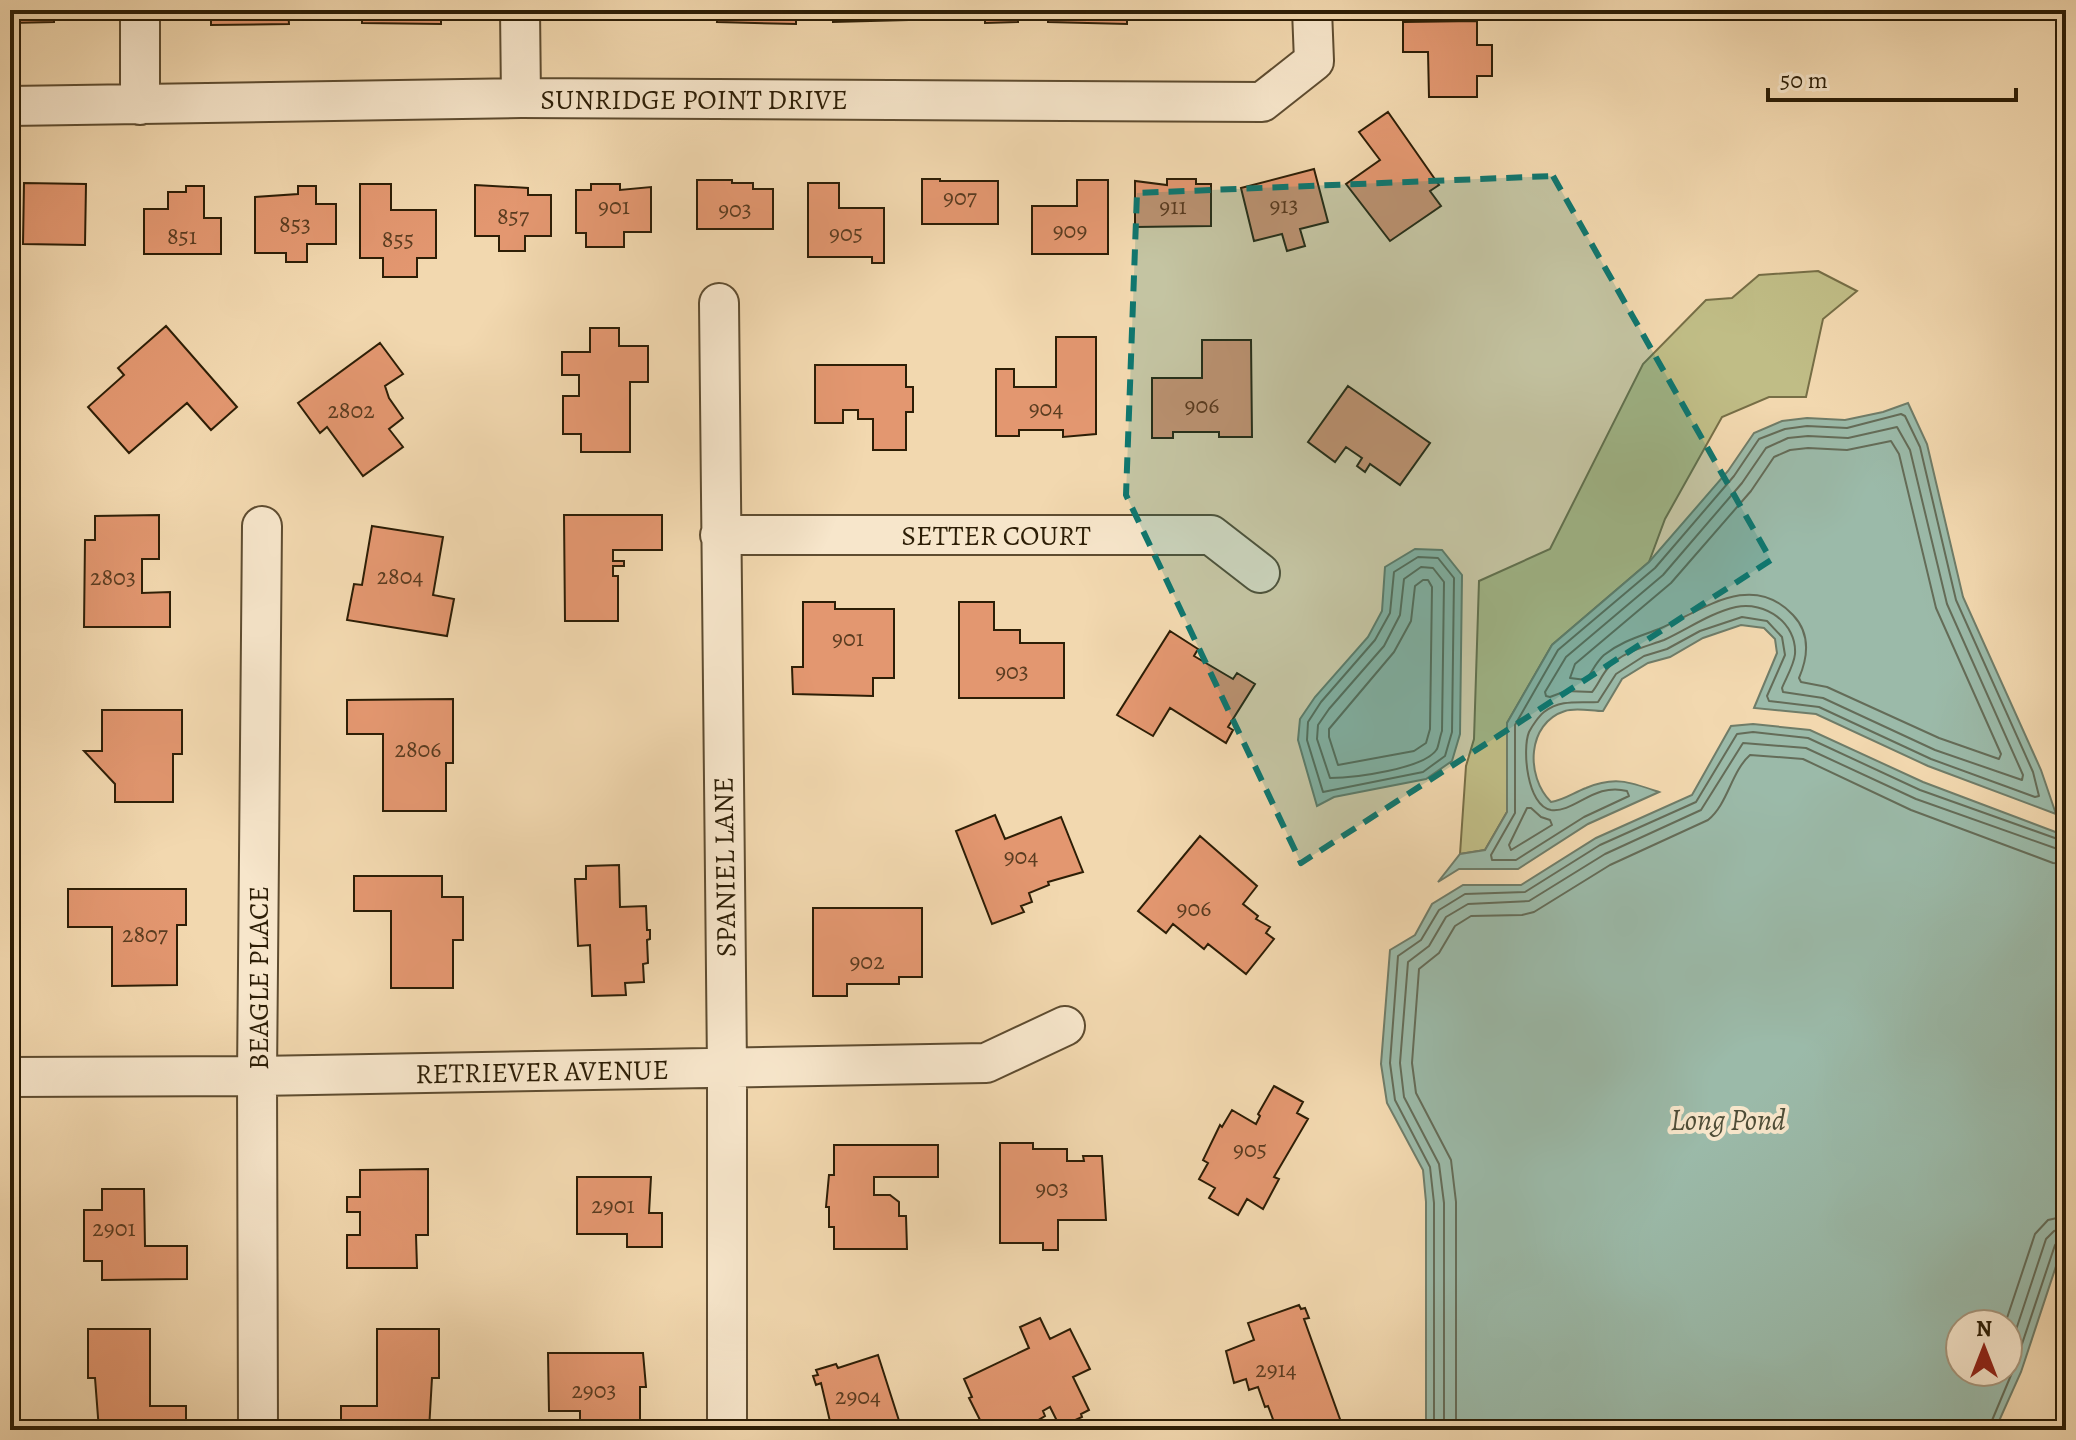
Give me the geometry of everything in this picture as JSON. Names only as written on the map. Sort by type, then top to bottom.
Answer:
[{"type":"street","points":[[140,10],[140,105]]},
{"type":"street","points":[[520,10],[521,98]]},
{"type":"street","name":"SUNRIDGE POINT DRIVE","points":[[10,106],[521,98],[1262,102],[1314,61],[1312,10]]},
{"type":"street","name":"SPANIEL LANE","points":[[719,303],[727,1068],[727,1430]]},
{"type":"street","name":"BEAGLE PLACE","points":[[258,1430],[257,1076],[262,526]]},
{"type":"street","name":"SETTER COURT","points":[[720,535],[1211,535],[1260,573]]},
{"type":"street","name":"RETRIEVER AVENUE","points":[[10,1077],[257,1076],[986,1063],[1065,1026]]},
{"type":"highlighted area","points":[[1553,176],[1771,560],[1301,863],[1126,495],[1137,193]]},
{"type":"shaded area","points":[[1818,271],[1857,291],[1823,319],[1806,397],[1769,397],[1722,417],[1665,519],[1649,562],[1552,645],[1507,723],[1507,812],[1485,850],[1460,854],[1466,766],[1474,739],[1479,581],[1550,549],[1643,364],[1706,300],[1732,298],[1759,275]]},
{"type":"water","points":[[1908,403],[1927,444],[1963,597],[2041,770],[2056,814],[1928,766],[1816,714],[1754,708],[1777,653],[1775,639],[1764,628],[1741,625],[1703,638],[1670,657],[1648,663],[1622,679],[1603,711],[1565,711],[1552,717],[1537,738],[1534,765],[1537,778],[1551,802],[1596,784],[1614,781],[1659,792],[1588,824],[1518,869],[1459,869],[1438,882],[1460,854],[1485,850],[1507,812],[1507,723],[1552,645],[1649,562],[1728,471],[1754,433],[1782,421],[1807,418],[1845,420]]},
{"type":"water","points":[[1415,549],[1442,550],[1462,575],[1460,734],[1452,761],[1426,779],[1334,797],[1317,806],[1298,740],[1300,719],[1315,697],[1368,637],[1382,611],[1385,567]]},
{"type":"water","name":"Long Pond","points":[[1753,724],[1810,730],[1923,782],[2066,836],[2066,1236],[2024,1363],[2024,1308],[1944,1308],[1944,1388],[2014,1388],[1995,1430],[1426,1430],[1426,1202],[1423,1170],[1387,1103],[1381,1064],[1390,950],[1415,935],[1432,904],[1463,885],[1521,885],[1596,838],[1692,795],[1731,726]]},
{"type":"building","points":[[10,10],[54,10],[54,22],[10,23]]},
{"type":"building","points":[[211,10],[288,10],[289,24],[211,25]]},
{"type":"building","points":[[362,10],[441,10],[441,24],[362,23]]},
{"type":"building","points":[[592,10],[644,10],[644,14],[592,14]]},
{"type":"building","points":[[718,10],[796,10],[796,24],[717,22]]},
{"type":"building","points":[[833,10],[908,10],[908,20],[833,22]]},
{"type":"building","points":[[985,10],[1018,10],[1018,22],[985,23]]},
{"type":"building","points":[[1048,10],[1127,10],[1127,24],[1048,22]]},
{"type":"building","points":[[1158,10],[1206,10],[1206,15],[1158,16]]},
{"type":"building","points":[[1477,21],[1477,45],[1492,45],[1492,76],[1477,76],[1477,97],[1429,97],[1428,52],[1403,52],[1403,22]]},
{"type":"building","points":[[1388,112],[1439,185],[1430,191],[1441,206],[1390,241],[1346,184],[1380,160],[1359,132]]},
{"type":"building","points":[[1314,169],[1328,222],[1300,229],[1305,246],[1287,251],[1282,234],[1254,241],[1241,188]]},
{"type":"building","points":[[922,179],[998,181],[998,224],[922,224]]},
{"type":"building","points":[[1167,179],[1196,179],[1196,184],[1211,184],[1211,226],[1135,227],[1135,181],[1167,185]]},
{"type":"building","points":[[697,180],[732,180],[732,183],[753,183],[753,189],[773,189],[773,229],[697,229]]},
{"type":"building","points":[[1077,180],[1108,180],[1108,254],[1032,254],[1032,206],[1077,206]]},
{"type":"building","points":[[24,183],[86,184],[85,245],[23,244]]},
{"type":"building","points":[[808,183],[839,183],[839,208],[884,208],[884,263],[872,263],[872,257],[808,257]]},
{"type":"building","points":[[360,184],[391,184],[391,210],[436,210],[436,258],[417,258],[417,277],[383,277],[383,258],[360,258]]},
{"type":"building","points":[[591,184],[620,184],[620,190],[651,187],[651,232],[624,232],[624,247],[586,247],[586,233],[576,233],[576,190],[591,190]]},
{"type":"building","points":[[475,185],[528,188],[528,195],[551,195],[551,236],[525,236],[525,251],[499,251],[499,236],[475,236]]},
{"type":"building","points":[[186,186],[204,186],[204,218],[221,218],[221,254],[144,254],[144,209],[168,209],[168,192],[186,192]]},
{"type":"building","points":[[298,186],[316,186],[316,204],[336,204],[336,244],[307,244],[307,262],[286,262],[286,253],[255,253],[255,197],[298,194]]},
{"type":"building","points":[[166,326],[237,407],[211,430],[187,403],[129,453],[88,407],[124,375],[118,368]]},
{"type":"building","points":[[590,328],[619,328],[619,346],[648,346],[648,382],[630,382],[630,452],[581,452],[581,434],[563,434],[563,396],[579,396],[579,375],[562,375],[562,352],[590,352]]},
{"type":"building","points":[[1056,337],[1096,337],[1096,434],[1063,437],[1063,430],[1019,430],[1019,436],[996,436],[996,369],[1014,369],[1014,387],[1056,387]]},
{"type":"building","points":[[1202,340],[1251,340],[1252,437],[1219,437],[1219,432],[1173,432],[1173,438],[1152,438],[1152,378],[1202,378]]},
{"type":"building","points":[[380,343],[403,374],[385,386],[403,418],[389,429],[403,447],[363,476],[327,427],[320,433],[298,403]]},
{"type":"building","points":[[815,365],[906,365],[906,387],[913,387],[913,412],[906,412],[906,450],[873,450],[873,419],[858,419],[858,410],[843,410],[843,423],[815,423]]},
{"type":"building","points":[[1348,386],[1430,443],[1400,485],[1370,464],[1365,472],[1357,466],[1362,458],[1346,447],[1335,462],[1308,442]]},
{"type":"building","points":[[159,515],[159,559],[142,559],[142,593],[170,592],[170,627],[84,627],[85,540],[95,540],[95,516]]},
{"type":"building","points":[[564,515],[662,515],[662,550],[613,550],[613,561],[624,561],[624,566],[613,566],[613,576],[618,576],[618,621],[565,621]]},
{"type":"building","points":[[372,526],[443,537],[433,595],[454,599],[447,636],[347,620],[354,584],[362,585]]},
{"type":"building","points":[[803,602],[835,602],[835,609],[894,609],[894,678],[873,678],[873,696],[793,694],[792,667],[803,667]]},
{"type":"building","points":[[959,602],[994,602],[994,630],[1020,630],[1020,643],[1064,643],[1064,698],[959,698]]},
{"type":"building","points":[[1170,631],[1198,649],[1194,656],[1233,679],[1237,673],[1255,684],[1228,727],[1233,730],[1226,743],[1170,708],[1153,736],[1117,715]]},
{"type":"building","points":[[453,699],[453,763],[446,763],[446,811],[383,811],[383,734],[347,734],[347,700]]},
{"type":"building","points":[[102,710],[182,710],[182,754],[173,754],[173,802],[115,802],[115,784],[84,751],[102,751]]},
{"type":"building","points":[[995,815],[1005,839],[1061,817],[1083,872],[1048,882],[1049,885],[1029,893],[1032,902],[1021,906],[1024,912],[992,924],[956,831]]},
{"type":"building","points":[[1200,836],[1257,886],[1243,904],[1258,916],[1256,919],[1270,927],[1266,933],[1274,939],[1246,974],[1208,944],[1204,949],[1173,924],[1166,933],[1138,911]]},
{"type":"building","points":[[619,865],[620,907],[646,906],[647,930],[650,930],[648,963],[643,964],[644,982],[625,983],[626,995],[592,996],[590,945],[578,946],[575,879],[586,879],[586,866]]},
{"type":"building","points":[[354,876],[442,876],[442,897],[463,897],[463,940],[453,940],[453,988],[391,988],[391,911],[354,911]]},
{"type":"building","points":[[68,889],[186,889],[186,925],[177,925],[177,985],[112,986],[112,927],[68,927]]},
{"type":"building","points":[[813,908],[922,908],[922,977],[899,977],[899,984],[847,984],[847,996],[813,996]]},
{"type":"building","points":[[1274,1086],[1303,1102],[1297,1113],[1308,1119],[1274,1177],[1279,1179],[1263,1209],[1247,1199],[1238,1215],[1209,1198],[1215,1188],[1199,1179],[1208,1163],[1203,1160],[1220,1125],[1222,1127],[1232,1110],[1256,1124],[1258,1114]]},
{"type":"building","points":[[1000,1143],[1033,1143],[1033,1149],[1067,1149],[1067,1161],[1084,1161],[1083,1156],[1102,1156],[1106,1220],[1058,1220],[1058,1250],[1043,1250],[1043,1243],[1000,1243]]},
{"type":"building","points":[[834,1145],[938,1145],[938,1177],[874,1177],[874,1195],[890,1195],[899,1202],[899,1216],[906,1216],[907,1249],[834,1249],[834,1227],[829,1227],[829,1207],[826,1207],[829,1175],[834,1175]]},
{"type":"building","points":[[428,1169],[428,1235],[416,1235],[417,1268],[347,1268],[347,1235],[360,1235],[360,1212],[347,1212],[347,1197],[360,1197],[360,1170]]},
{"type":"building","points":[[577,1177],[651,1177],[649,1213],[662,1213],[662,1247],[627,1247],[627,1234],[577,1234]]},
{"type":"building","points":[[102,1189],[144,1189],[145,1246],[187,1246],[187,1279],[102,1280],[102,1261],[84,1261],[84,1210],[102,1210]]},
{"type":"building","points":[[1299,1305],[1301,1309],[1305,1308],[1309,1318],[1304,1319],[1341,1422],[1322,1430],[1272,1430],[1270,1423],[1274,1422],[1258,1387],[1249,1390],[1246,1379],[1234,1383],[1226,1351],[1254,1340],[1248,1323]]},
{"type":"building","points":[[1040,1318],[1050,1339],[1070,1329],[1090,1369],[1073,1377],[1089,1410],[1081,1414],[1082,1417],[1060,1427],[1050,1407],[1043,1411],[1045,1416],[1028,1426],[1022,1427],[1019,1422],[1005,1430],[985,1430],[969,1398],[972,1397],[964,1379],[1029,1348],[1020,1327]]},
{"type":"building","points":[[88,1329],[150,1329],[150,1406],[186,1406],[186,1430],[99,1430],[95,1378],[88,1378]]},
{"type":"building","points":[[377,1329],[439,1329],[439,1378],[432,1378],[429,1430],[341,1430],[341,1406],[377,1406]]},
{"type":"building","points":[[548,1353],[643,1353],[646,1387],[640,1387],[640,1430],[580,1430],[580,1411],[549,1411]]},
{"type":"building","points":[[878,1355],[902,1430],[832,1430],[821,1383],[816,1385],[813,1376],[818,1375],[816,1370],[836,1364],[838,1368]]}]
